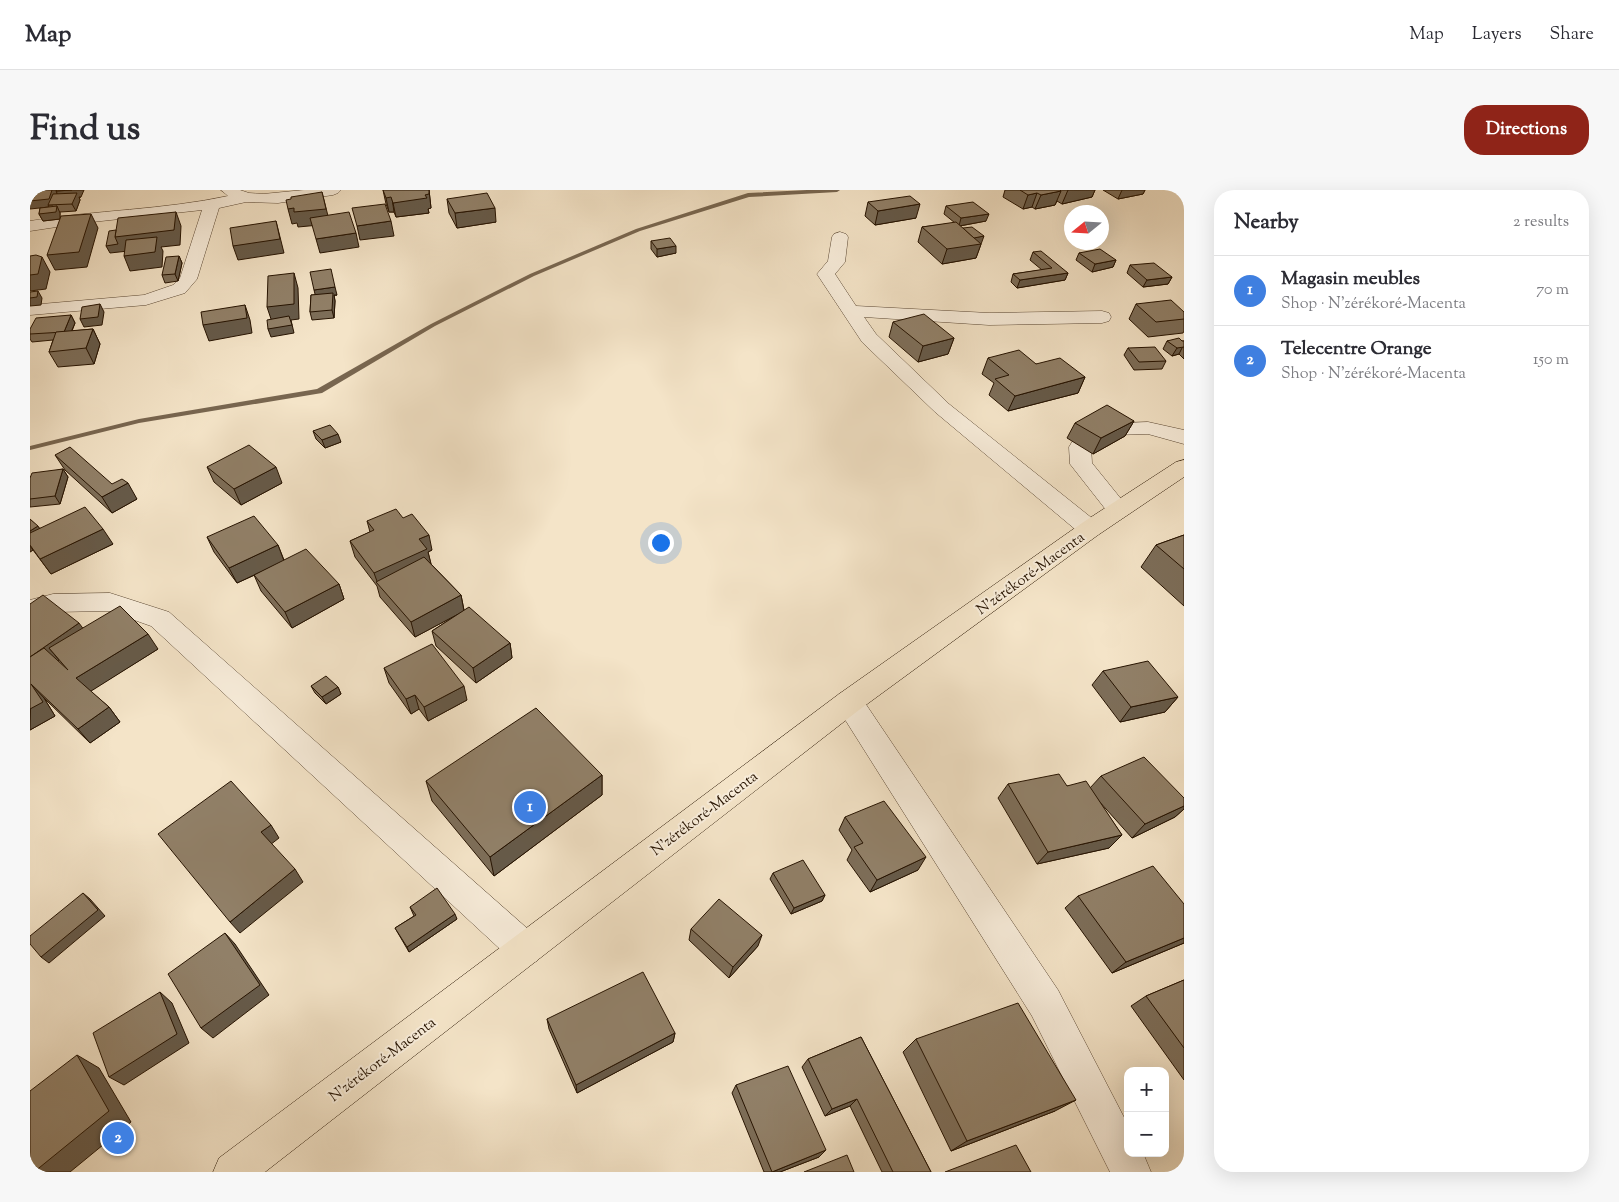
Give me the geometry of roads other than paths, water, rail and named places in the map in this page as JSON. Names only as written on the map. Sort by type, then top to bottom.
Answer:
[{"type":"highway","name":"N'zérékoré-Macenta","points":[[233,1172],[850,702],[1090,529],[1184,467]]},
{"type":"street","points":[[229,190],[243,198]]},
{"type":"street","points":[[30,226],[82,218],[212,205],[243,198],[272,198],[333,190]]},
{"type":"street","points":[[30,310],[146,300],[179,289],[188,279],[212,205]]},
{"type":"street","points":[[840,237],[836,262],[826,274],[869,338],[942,408],[1090,529]]},
{"type":"street","points":[[851,311],[989,319],[1102,318]]},
{"type":"street","points":[[1112,429],[1148,428],[1184,437]]},
{"type":"street","points":[[1080,447],[1081,464],[1118,510]]},
{"type":"street","points":[[30,609],[52,603],[110,602],[160,619],[525,949]]},
{"type":"street","points":[[850,702],[1045,1003],[1131,1172]]},
{"type":"waterway","points":[[30,448],[139,421],[319,391],[433,325],[532,275],[638,230],[748,195],[837,190]]},
{"type":"place","name":"Magasin meubles","points":[[530,807]]},
{"type":"place","name":"Telecentre Orange","points":[[118,1138]]}]
